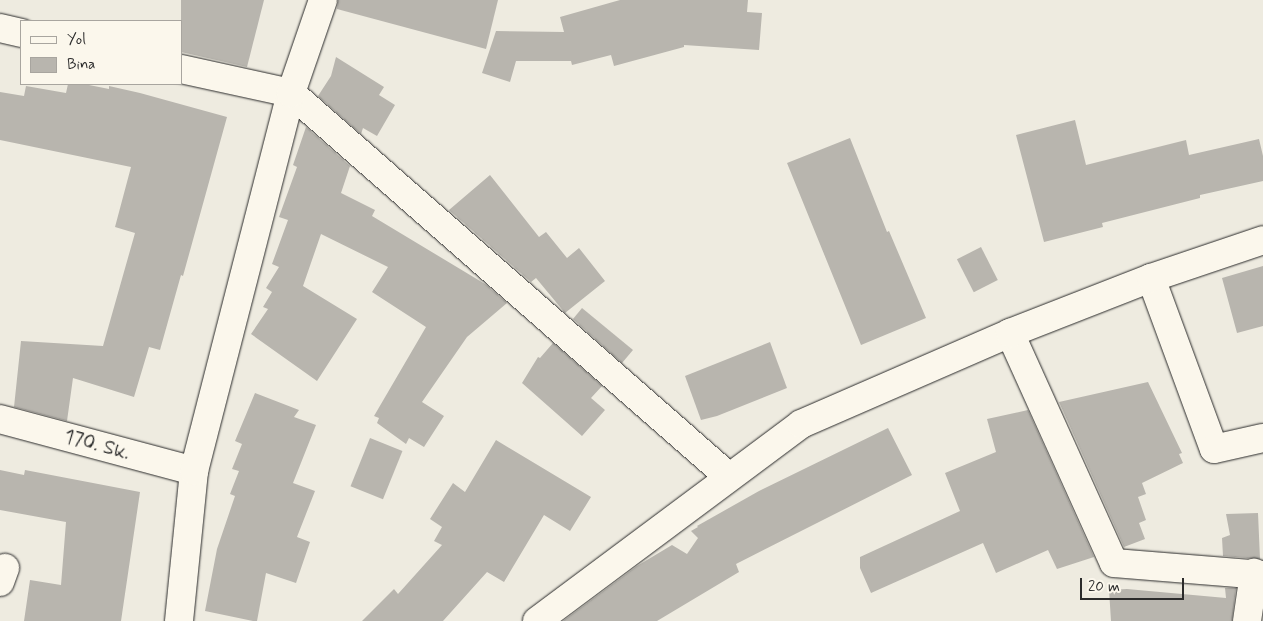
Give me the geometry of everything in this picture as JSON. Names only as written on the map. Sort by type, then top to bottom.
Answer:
[{"type":"street","points":[[178,621],[194,471],[291,93],[323,0]]},
{"type":"street","points":[[0,28],[20,33]]},
{"type":"street","points":[[182,69],[291,93],[729,477]]},
{"type":"street","points":[[537,621],[801,424],[1010,333],[1151,278],[1263,240]]},
{"type":"street","points":[[1151,278],[1214,449],[1263,438]]},
{"type":"street","points":[[1010,333],[1114,563],[1258,574],[1247,621]]},
{"type":"street","name":"170. Sk.","points":[[0,419],[194,471]]},
{"type":"building","points":[[181,0],[264,0],[247,67],[182,52]]},
{"type":"building","points":[[338,0],[498,0],[486,49],[337,9]]},
{"type":"building","points":[[620,0],[748,0],[747,12],[762,13],[759,50],[684,45],[684,47],[614,66],[611,55],[572,65],[571,61],[516,61],[510,82],[482,73],[496,31],[564,32],[560,17]]},
{"type":"building","points":[[336,57],[384,87],[379,95],[395,105],[377,136],[363,128],[361,134],[318,96],[331,76]]},
{"type":"building","points":[[68,85],[89,85],[109,89],[109,86],[227,117],[183,276],[181,275],[160,350],[149,347],[134,397],[73,378],[67,421],[14,407],[21,341],[103,346],[135,233],[115,227],[131,167],[0,140],[0,92],[24,96],[26,86],[66,93]]},
{"type":"building","points":[[1075,120],[1086,165],[1186,140],[1189,155],[1259,139],[1263,156],[1263,181],[1200,195],[1200,198],[1102,223],[1103,227],[1044,242],[1016,135]]},
{"type":"building","points":[[306,127],[350,166],[341,193],[375,210],[372,216],[485,284],[507,303],[467,337],[422,402],[444,416],[424,447],[409,438],[406,444],[377,423],[379,418],[374,416],[426,327],[372,292],[388,267],[321,234],[303,286],[357,319],[317,381],[251,334],[268,309],[263,307],[272,292],[266,288],[279,267],[272,264],[288,220],[279,217],[297,167],[293,165]]},
{"type":"building","points":[[850,138],[887,232],[889,231],[926,318],[861,345],[787,163]]},
{"type":"building","points":[[490,175],[539,237],[546,232],[567,258],[579,248],[605,281],[565,313],[536,278],[531,282],[449,210]]},
{"type":"building","points":[[981,247],[998,280],[974,292],[957,259]]},
{"type":"building","points":[[1263,266],[1263,326],[1237,333],[1222,278]]},
{"type":"building","points":[[582,308],[633,350],[622,363],[573,319]]},
{"type":"building","points":[[770,342],[787,388],[717,416],[701,420],[685,376]]},
{"type":"building","points":[[553,343],[602,386],[591,398],[605,410],[582,436],[522,383],[538,357],[540,358]]},
{"type":"building","points":[[1148,382],[1182,453],[1179,454],[1183,463],[1142,483],[1146,494],[1138,497],[1146,520],[1139,523],[1145,539],[1124,547],[1059,402]]},
{"type":"building","points":[[255,393],[299,410],[294,417],[316,425],[293,483],[315,491],[297,537],[310,542],[296,583],[266,573],[257,621],[253,621],[205,611],[217,549],[235,496],[230,494],[239,471],[232,469],[242,444],[235,441]]},
{"type":"building","points":[[1028,410],[1094,557],[1057,569],[1048,550],[996,573],[983,543],[871,593],[860,568],[860,557],[960,511],[945,473],[996,452],[987,419]]},
{"type":"building","points":[[888,428],[912,475],[736,564],[739,572],[657,621],[563,621],[637,566],[672,545],[687,554],[698,538],[691,531],[697,526],[759,491]]},
{"type":"building","points":[[370,438],[402,451],[383,499],[351,486]]},
{"type":"building","points":[[496,440],[591,497],[570,531],[544,515],[504,582],[487,572],[443,621],[362,621],[394,589],[398,594],[442,545],[434,541],[442,527],[430,519],[453,483],[465,492]]},
{"type":"building","points":[[0,470],[24,475],[25,470],[140,492],[121,621],[24,621],[30,580],[61,585],[66,522],[0,510]]},
{"type":"building","points":[[1258,513],[1260,559],[1223,556],[1222,538],[1230,535],[1226,514]]},
{"type":"building","points":[[1225,588],[1236,588],[1232,621],[1111,621],[1109,590],[1127,589],[1226,598]]}]
